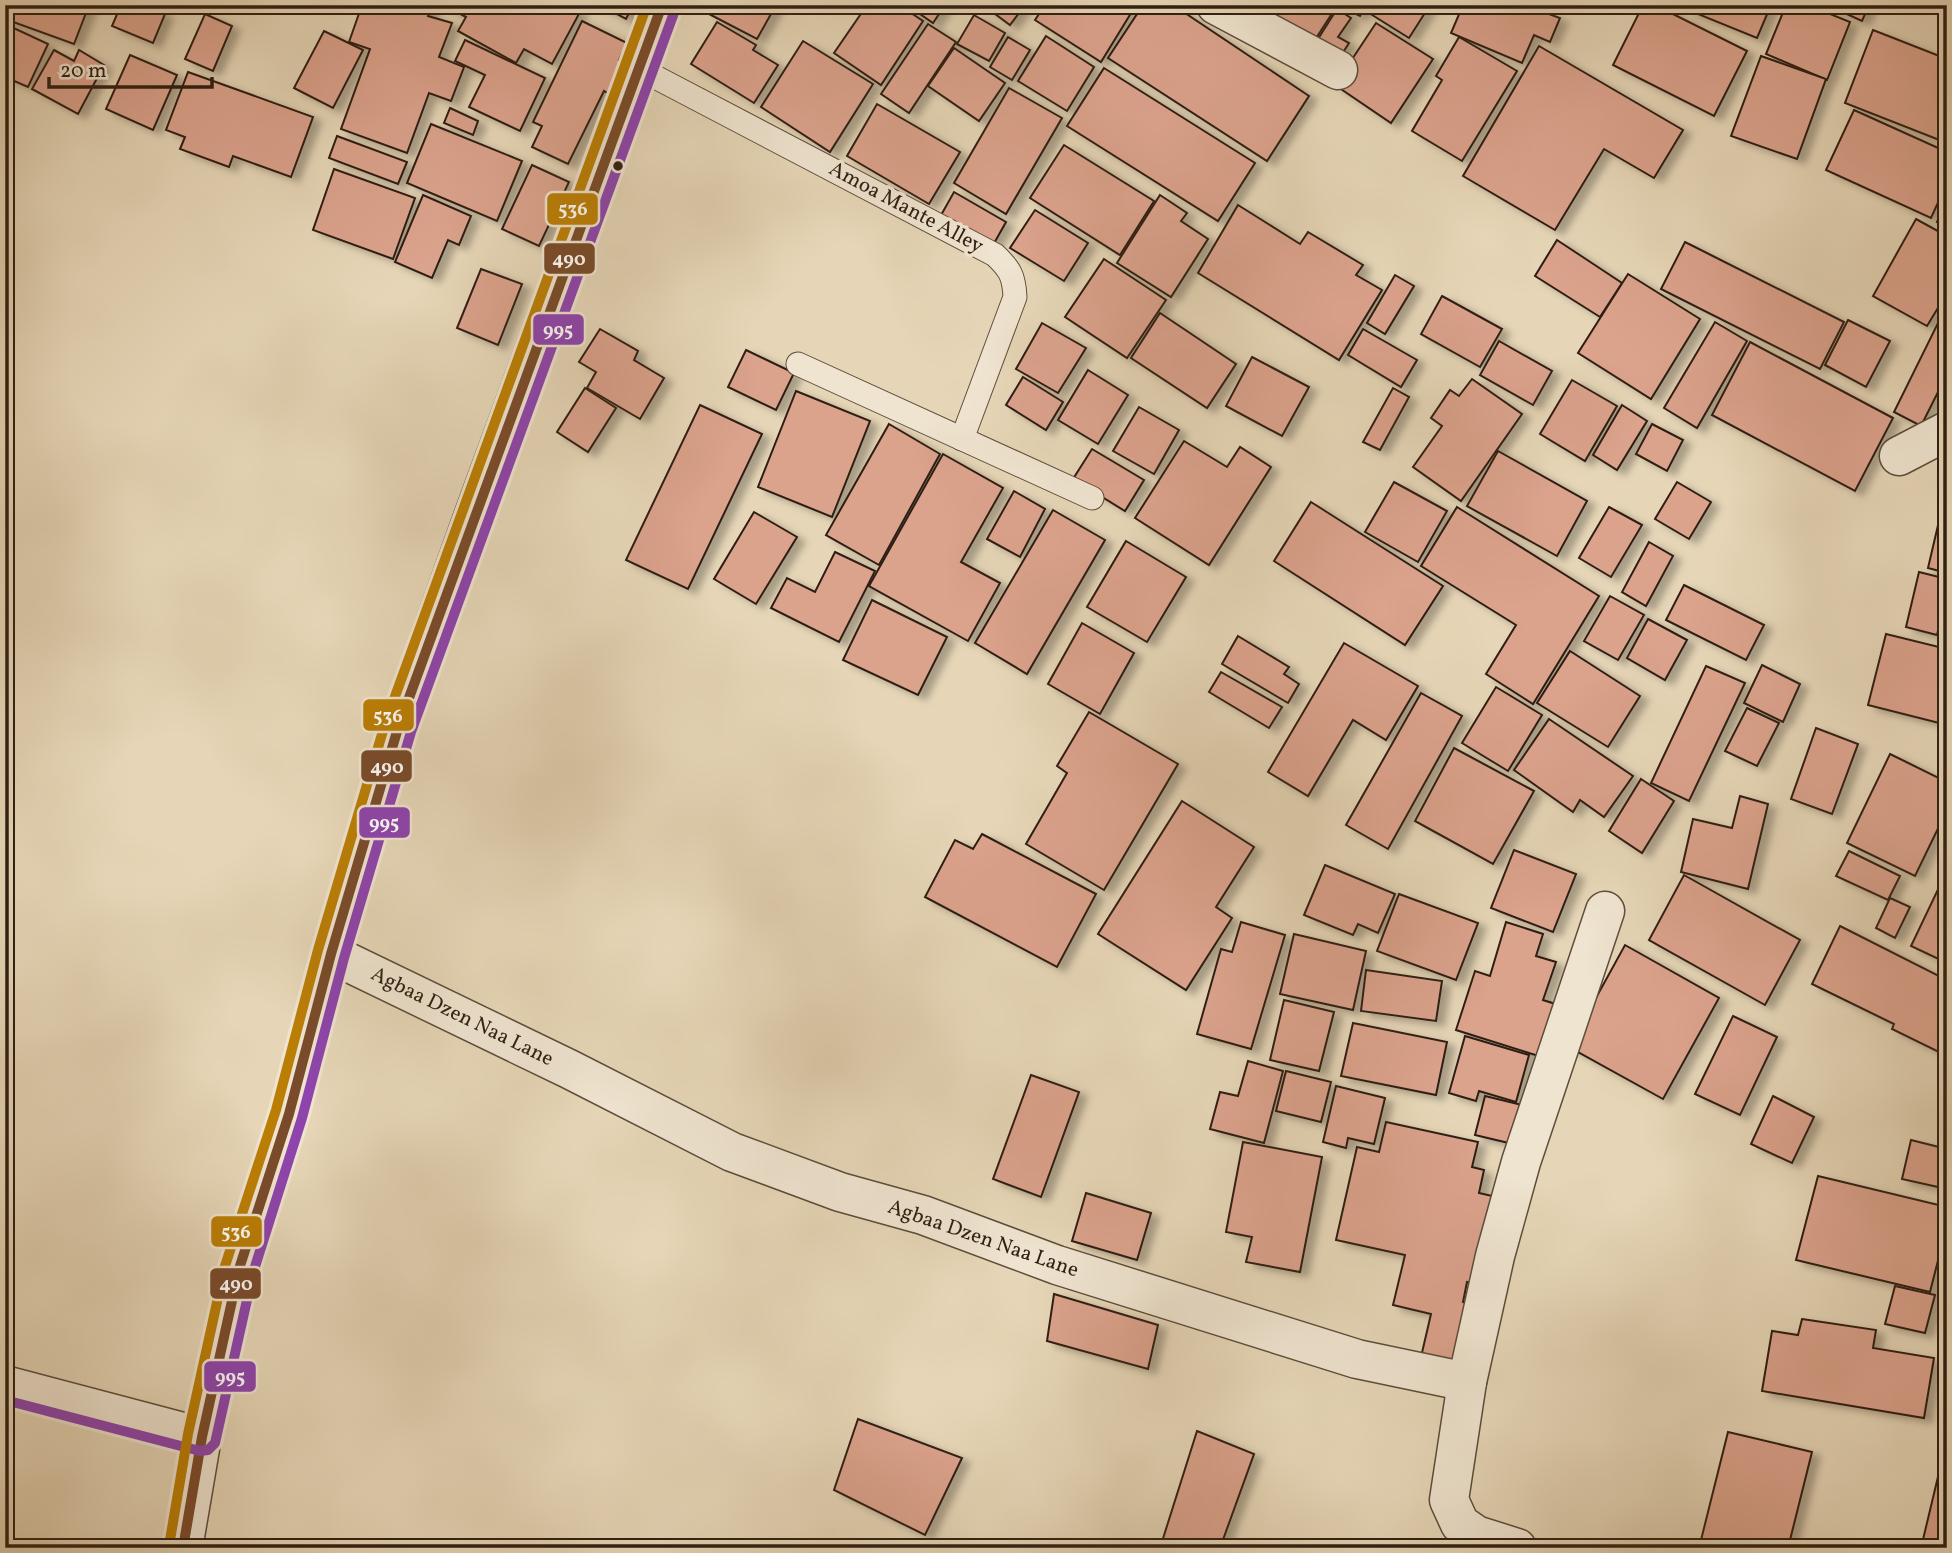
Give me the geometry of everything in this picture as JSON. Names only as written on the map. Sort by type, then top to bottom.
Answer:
[{"type":"street","points":[[183,1548],[202,1437],[239,1269],[289,1114],[331,954],[398,728],[662,5]]},
{"type":"street","points":[[1216,5],[1338,70]]},
{"type":"street","points":[[1899,456],[1947,431]]},
{"type":"street","points":[[1517,1548],[1476,1535],[1460,1524],[1449,1500],[1467,1382],[1495,1256],[1521,1162],[1605,911]]},
{"type":"street","name":"Agbaa Dzen Naa Lane","points":[[331,954],[569,1069],[732,1152],[840,1192],[923,1215],[1070,1269],[1357,1359],[1467,1382]]},
{"type":"street","points":[[5,1385],[202,1437]]},
{"type":"lane","name":"Amoa Mante Alley","points":[[640,69],[995,255],[1009,267],[1015,297],[962,439]]},
{"type":"lane","points":[[797,364],[1092,498]]},
{"type":"building","points":[[5,5],[89,5],[74,44],[5,19]]},
{"type":"building","points":[[121,5],[146,5],[165,14],[153,43],[112,26]]},
{"type":"building","points":[[362,5],[432,5],[428,16],[452,23],[439,57],[464,67],[451,101],[429,93],[407,153],[341,129],[370,49],[349,42]]},
{"type":"building","points":[[444,5],[568,5],[580,12],[552,64],[524,49],[516,63],[458,31],[466,17]]},
{"type":"building","points":[[600,5],[633,5],[626,19]]},
{"type":"building","points":[[714,5],[776,5],[757,39],[709,14]]},
{"type":"building","points":[[867,5],[899,5],[923,21],[881,85],[834,53]]},
{"type":"building","points":[[907,5],[945,5],[933,23]]},
{"type":"building","points":[[983,5],[1025,5],[1010,25]]},
{"type":"building","points":[[1045,5],[1136,5],[1101,62],[1035,20]]},
{"type":"building","points":[[1143,5],[1173,5],[1309,96],[1267,161],[1108,58]]},
{"type":"building","points":[[1252,5],[1316,5],[1331,15],[1313,43]]},
{"type":"building","points":[[1338,5],[1366,5],[1360,16]]},
{"type":"building","points":[[1374,5],[1430,5],[1409,38],[1369,13]]},
{"type":"building","points":[[1463,5],[1546,5],[1543,12],[1560,18],[1550,42],[1534,35],[1522,63],[1451,33]]},
{"type":"building","points":[[1643,5],[1655,5],[1747,51],[1714,116],[1613,65]]},
{"type":"building","points":[[1689,5],[1771,5],[1757,38],[1688,10]]},
{"type":"building","points":[[1786,5],[1808,5],[1850,22],[1827,80],[1766,54]]},
{"type":"building","points":[[1827,5],[1869,5],[1862,21]]},
{"type":"building","points":[[1337,9],[1351,18],[1338,37],[1349,43],[1342,54],[1318,39]]},
{"type":"building","points":[[205,14],[232,26],[213,71],[185,59]]},
{"type":"building","points":[[974,15],[1005,33],[989,61],[957,44]]},
{"type":"building","points":[[582,21],[627,43],[619,60],[626,63],[611,95],[604,91],[568,164],[532,147],[542,126],[533,122]]},
{"type":"building","points":[[717,22],[756,45],[753,50],[778,65],[754,103],[691,64]]},
{"type":"building","points":[[1376,23],[1433,59],[1391,123],[1335,85]]},
{"type":"building","points":[[5,24],[48,44],[28,87],[5,77]]},
{"type":"building","points":[[928,24],[956,42],[909,113],[881,94]]},
{"type":"building","points":[[1873,30],[1947,59],[1947,143],[1845,103]]},
{"type":"building","points":[[324,31],[363,50],[333,108],[294,88]]},
{"type":"building","points":[[1046,36],[1094,67],[1067,111],[1018,81]]},
{"type":"building","points":[[1008,37],[1030,50],[1012,80],[990,67]]},
{"type":"building","points":[[1459,37],[1517,71],[1462,161],[1412,131],[1442,80],[1436,76]]},
{"type":"building","points":[[465,40],[545,78],[520,131],[469,107],[485,75],[455,61]]},
{"type":"building","points":[[803,41],[873,84],[830,152],[761,107]]},
{"type":"building","points":[[1539,46],[1683,130],[1654,178],[1604,149],[1555,230],[1463,176]]},
{"type":"building","points":[[954,48],[1005,83],[979,121],[928,86]]},
{"type":"building","points":[[54,50],[74,61],[79,50],[104,65],[78,114],[32,89]]},
{"type":"building","points":[[130,55],[177,75],[153,130],[106,109]]},
{"type":"building","points":[[1761,56],[1826,79],[1797,159],[1731,136]]},
{"type":"building","points":[[1104,68],[1255,163],[1218,221],[1067,126]]},
{"type":"building","points":[[188,72],[313,117],[291,177],[233,156],[229,167],[180,149],[185,137],[166,130]]},
{"type":"building","points":[[1009,88],[1062,118],[1006,214],[954,183]]},
{"type":"building","points":[[877,104],[960,152],[929,204],[847,156]]},
{"type":"building","points":[[450,108],[478,121],[473,135],[444,123]]},
{"type":"building","points":[[1854,110],[1947,152],[1947,183],[1931,218],[1826,170]]},
{"type":"building","points":[[431,124],[522,161],[497,221],[407,183]]},
{"type":"building","points":[[337,136],[407,162],[398,184],[329,158]]},
{"type":"building","points":[[1064,145],[1154,201],[1120,255],[1030,198]]},
{"type":"building","points":[[532,165],[569,182],[539,246],[502,229]]},
{"type":"building","points":[[334,169],[415,198],[393,259],[313,230]]},
{"type":"building","points":[[954,192],[1006,222],[992,247],[940,217]]},
{"type":"building","points":[[423,195],[471,216],[459,245],[448,240],[432,278],[395,262]]},
{"type":"building","points":[[1160,195],[1187,213],[1181,221],[1208,239],[1171,297],[1117,263]]},
{"type":"building","points":[[1947,199],[1947,227],[1937,222]]},
{"type":"building","points":[[1238,205],[1300,244],[1308,232],[1363,265],[1356,275],[1382,290],[1339,360],[1198,273]]},
{"type":"building","points":[[1035,210],[1088,243],[1064,281],[1010,248]]},
{"type":"building","points":[[1916,219],[1947,236],[1947,293],[1927,326],[1873,296]]},
{"type":"building","points":[[1557,240],[1622,283],[1600,317],[1535,276]]},
{"type":"building","points":[[1685,242],[1844,322],[1820,369],[1661,289]]},
{"type":"building","points":[[1104,259],[1166,300],[1127,358],[1065,317]]},
{"type":"building","points":[[481,269],[522,284],[498,345],[457,328]]},
{"type":"building","points":[[1628,274],[1700,319],[1651,399],[1578,353]]},
{"type":"building","points":[[1395,275],[1414,286],[1385,334],[1367,323]]},
{"type":"building","points":[[1442,296],[1502,329],[1480,367],[1421,334]]},
{"type":"building","points":[[1160,313],[1236,364],[1207,408],[1131,358]]},
{"type":"building","points":[[1940,319],[1947,322],[1947,394],[1939,390],[1921,426],[1894,412]]},
{"type":"building","points":[[1848,320],[1890,341],[1866,387],[1825,365]]},
{"type":"building","points":[[1715,322],[1747,341],[1697,428],[1664,408]]},
{"type":"building","points":[[1042,323],[1086,348],[1058,393],[1016,369]]},
{"type":"building","points":[[600,329],[638,351],[634,360],[664,378],[640,419],[587,388],[596,372],[579,362]]},
{"type":"building","points":[[1363,329],[1417,360],[1401,387],[1348,355]]},
{"type":"building","points":[[1499,341],[1552,371],[1533,405],[1480,375]]},
{"type":"building","points":[[1750,342],[1893,418],[1855,491],[1712,415]]},
{"type":"building","points":[[746,350],[794,373],[776,410],[728,387]]},
{"type":"building","points":[[1252,357],[1309,387],[1282,436],[1226,406]]},
{"type":"building","points":[[1088,370],[1128,395],[1098,444],[1058,420]]},
{"type":"building","points":[[1023,377],[1063,402],[1046,430],[1006,405]]},
{"type":"building","points":[[1472,379],[1522,414],[1461,501],[1413,467],[1442,426],[1431,418],[1450,390],[1459,396]]},
{"type":"building","points":[[1572,380],[1617,406],[1585,461],[1540,434]]},
{"type":"building","points":[[585,388],[616,408],[588,452],[557,432]]},
{"type":"building","points":[[1393,388],[1409,397],[1380,450],[1363,442]]},
{"type":"building","points":[[796,391],[870,421],[832,517],[758,487]]},
{"type":"building","points":[[700,405],[762,434],[688,589],[626,560]]},
{"type":"building","points":[[1622,405],[1647,421],[1617,470],[1593,455]]},
{"type":"building","points":[[1139,407],[1179,430],[1154,474],[1113,451]]},
{"type":"building","points":[[889,424],[940,454],[879,565],[826,535]]},
{"type":"building","points":[[1652,424],[1683,440],[1667,471],[1636,454]]},
{"type":"building","points":[[1184,441],[1227,467],[1240,447],[1271,467],[1209,565],[1135,518]]},
{"type":"building","points":[[1092,449],[1144,480],[1125,511],[1073,479]]},
{"type":"building","points":[[1498,451],[1587,501],[1557,556],[1467,506]]},
{"type":"building","points":[[943,454],[1003,488],[961,562],[1000,583],[968,641],[869,586]]},
{"type":"building","points":[[1394,482],[1447,511],[1418,562],[1365,532]]},
{"type":"building","points":[[1677,482],[1711,502],[1689,539],[1655,519]]},
{"type":"building","points":[[1014,491],[1045,509],[1020,557],[987,539]]},
{"type":"building","points":[[1311,502],[1443,586],[1405,645],[1274,561]]},
{"type":"building","points":[[1457,507],[1599,596],[1533,704],[1486,674],[1516,625],[1421,566]]},
{"type":"building","points":[[1609,507],[1642,525],[1611,577],[1579,558]]},
{"type":"building","points":[[1942,508],[1947,510],[1947,573],[1928,568]]},
{"type":"building","points":[[1053,510],[1105,540],[1027,674],[975,643]]},
{"type":"building","points":[[754,512],[797,537],[756,604],[714,579]]},
{"type":"building","points":[[1126,541],[1186,577],[1147,642],[1087,607]]},
{"type":"building","points":[[1649,542],[1673,556],[1646,606],[1622,592]]},
{"type":"building","points":[[835,552],[875,571],[839,642],[771,608],[787,578],[815,592]]},
{"type":"building","points":[[1919,572],[1947,579],[1947,592],[1937,635],[1906,627]]},
{"type":"building","points":[[1684,585],[1764,625],[1746,660],[1666,620]]},
{"type":"building","points":[[1610,596],[1644,615],[1618,660],[1584,641]]},
{"type":"building","points":[[872,600],[947,637],[918,695],[843,660]]},
{"type":"building","points":[[1648,619],[1687,640],[1665,680],[1627,658]]},
{"type":"building","points":[[1082,623],[1134,653],[1100,714],[1048,684]]},
{"type":"building","points":[[1886,634],[1947,649],[1947,725],[1868,705]]},
{"type":"building","points":[[1238,636],[1289,667],[1284,674],[1299,684],[1288,703],[1222,664]]},
{"type":"building","points":[[1344,643],[1418,686],[1386,740],[1353,720],[1308,796],[1268,772]]},
{"type":"building","points":[[1570,651],[1640,696],[1608,747],[1537,703]]},
{"type":"building","points":[[1762,665],[1800,684],[1783,722],[1744,703]]},
{"type":"building","points":[[1706,666],[1745,683],[1689,801],[1651,783]]},
{"type":"building","points":[[1221,672],[1282,707],[1269,728],[1209,692]]},
{"type":"building","points":[[1496,687],[1542,715],[1508,771],[1462,743]]},
{"type":"building","points":[[1421,693],[1462,716],[1388,849],[1346,825]]},
{"type":"building","points":[[1747,708],[1779,723],[1757,766],[1725,751]]},
{"type":"building","points":[[1089,712],[1178,764],[1104,890],[1026,844],[1067,773],[1057,766]]},
{"type":"building","points":[[1549,719],[1633,776],[1604,817],[1580,800],[1573,812],[1514,770]]},
{"type":"building","points":[[1816,728],[1858,744],[1832,814],[1791,799]]},
{"type":"building","points":[[1454,748],[1534,791],[1493,864],[1415,821]]},
{"type":"building","points":[[1890,754],[1947,782],[1947,810],[1915,876],[1847,843]]},
{"type":"building","points":[[1641,779],[1674,801],[1642,853],[1609,831]]},
{"type":"building","points":[[1740,796],[1768,804],[1748,889],[1681,872],[1693,819],[1732,828]]},
{"type":"building","points":[[1182,801],[1254,847],[1216,907],[1232,918],[1186,990],[1098,934]]},
{"type":"building","points":[[982,834],[1096,894],[1057,967],[925,897],[955,840],[973,849]]},
{"type":"building","points":[[1514,850],[1576,874],[1553,932],[1491,908]]},
{"type":"building","points":[[1849,851],[1900,876],[1888,900],[1836,876]]},
{"type":"building","points":[[1325,865],[1395,894],[1378,933],[1358,924],[1353,935],[1304,915]]},
{"type":"building","points":[[1684,875],[1800,940],[1765,1005],[1649,940]]},
{"type":"building","points":[[1943,879],[1947,880],[1947,963],[1911,946]]},
{"type":"building","points":[[1399,894],[1478,923],[1456,980],[1377,951]]},
{"type":"building","points":[[1890,898],[1910,907],[1895,938],[1876,928]]},
{"type":"building","points":[[1241,922],[1285,935],[1251,1049],[1197,1034],[1221,949],[1232,952]]},
{"type":"building","points":[[1506,922],[1543,934],[1536,956],[1556,962],[1543,1000],[1565,1007],[1548,1059],[1456,1030],[1475,971],[1490,976]]},
{"type":"building","points":[[1840,926],[1947,980],[1947,1056],[1892,1029],[1894,1024],[1812,984]]},
{"type":"building","points":[[1294,934],[1366,951],[1353,1010],[1280,994]]},
{"type":"building","points":[[1625,945],[1719,998],[1663,1099],[1569,1047]]},
{"type":"building","points":[[1366,970],[1442,981],[1436,1021],[1361,1011]]},
{"type":"building","points":[[1284,1000],[1334,1012],[1319,1071],[1270,1060]]},
{"type":"building","points":[[1733,1016],[1777,1037],[1740,1115],[1695,1094]]},
{"type":"building","points":[[1353,1023],[1447,1042],[1436,1095],[1341,1076]]},
{"type":"building","points":[[1465,1036],[1529,1055],[1516,1102],[1479,1091],[1476,1101],[1449,1093]]},
{"type":"building","points":[[1248,1061],[1283,1071],[1264,1143],[1210,1129],[1220,1092],[1238,1096]]},
{"type":"building","points":[[1286,1071],[1331,1082],[1321,1122],[1276,1111]]},
{"type":"building","points":[[1031,1075],[1079,1092],[1041,1197],[993,1179]]},
{"type":"building","points":[[1336,1086],[1385,1098],[1374,1144],[1348,1138],[1346,1148],[1323,1142]]},
{"type":"building","points":[[1485,1096],[1522,1105],[1513,1144],[1475,1135]]},
{"type":"building","points":[[1773,1096],[1814,1117],[1792,1163],[1751,1144]]},
{"type":"building","points":[[1386,1122],[1478,1142],[1472,1167],[1484,1170],[1479,1193],[1501,1198],[1481,1285],[1467,1282],[1463,1302],[1476,1305],[1462,1366],[1421,1357],[1431,1314],[1393,1305],[1405,1255],[1336,1240],[1357,1147],[1379,1152]]},
{"type":"building","points":[[1943,1131],[1947,1132],[1947,1189],[1902,1179],[1911,1140],[1939,1147]]},
{"type":"building","points":[[1243,1142],[1322,1157],[1300,1272],[1246,1262],[1252,1237],[1226,1232]]},
{"type":"building","points":[[1818,1176],[1947,1207],[1947,1225],[1930,1292],[1796,1260]]},
{"type":"building","points":[[1086,1193],[1151,1213],[1137,1260],[1072,1241]]},
{"type":"building","points":[[1895,1286],[1935,1295],[1925,1333],[1885,1324]]},
{"type":"building","points":[[1054,1294],[1158,1325],[1148,1369],[1047,1341]]},
{"type":"building","points":[[1802,1319],[1876,1330],[1873,1348],[1934,1358],[1924,1418],[1762,1391],[1772,1331],[1798,1335]]},
{"type":"building","points":[[858,1419],[962,1458],[925,1535],[834,1490]]},
{"type":"building","points":[[1197,1431],[1254,1454],[1220,1548],[1160,1548]]},
{"type":"building","points":[[1728,1432],[1812,1452],[1788,1548],[1699,1548]]},
{"type":"building","points":[[1947,1439],[1947,1548],[1921,1548]]},
{"type":"transit line","name":"536","points":[[169,1546],[188,1434],[225,1266],[276,1110],[318,950],[385,724],[647,5]]},
{"type":"transit line","name":"490","points":[[183,1548],[202,1437],[239,1269],[289,1114],[331,954],[398,728],[662,5]]},
{"type":"transit line","name":"995","points":[[5,1400],[200,1451],[208,1450],[215,1443],[253,1273],[302,1118],[344,958],[411,732],[675,10]]}]
